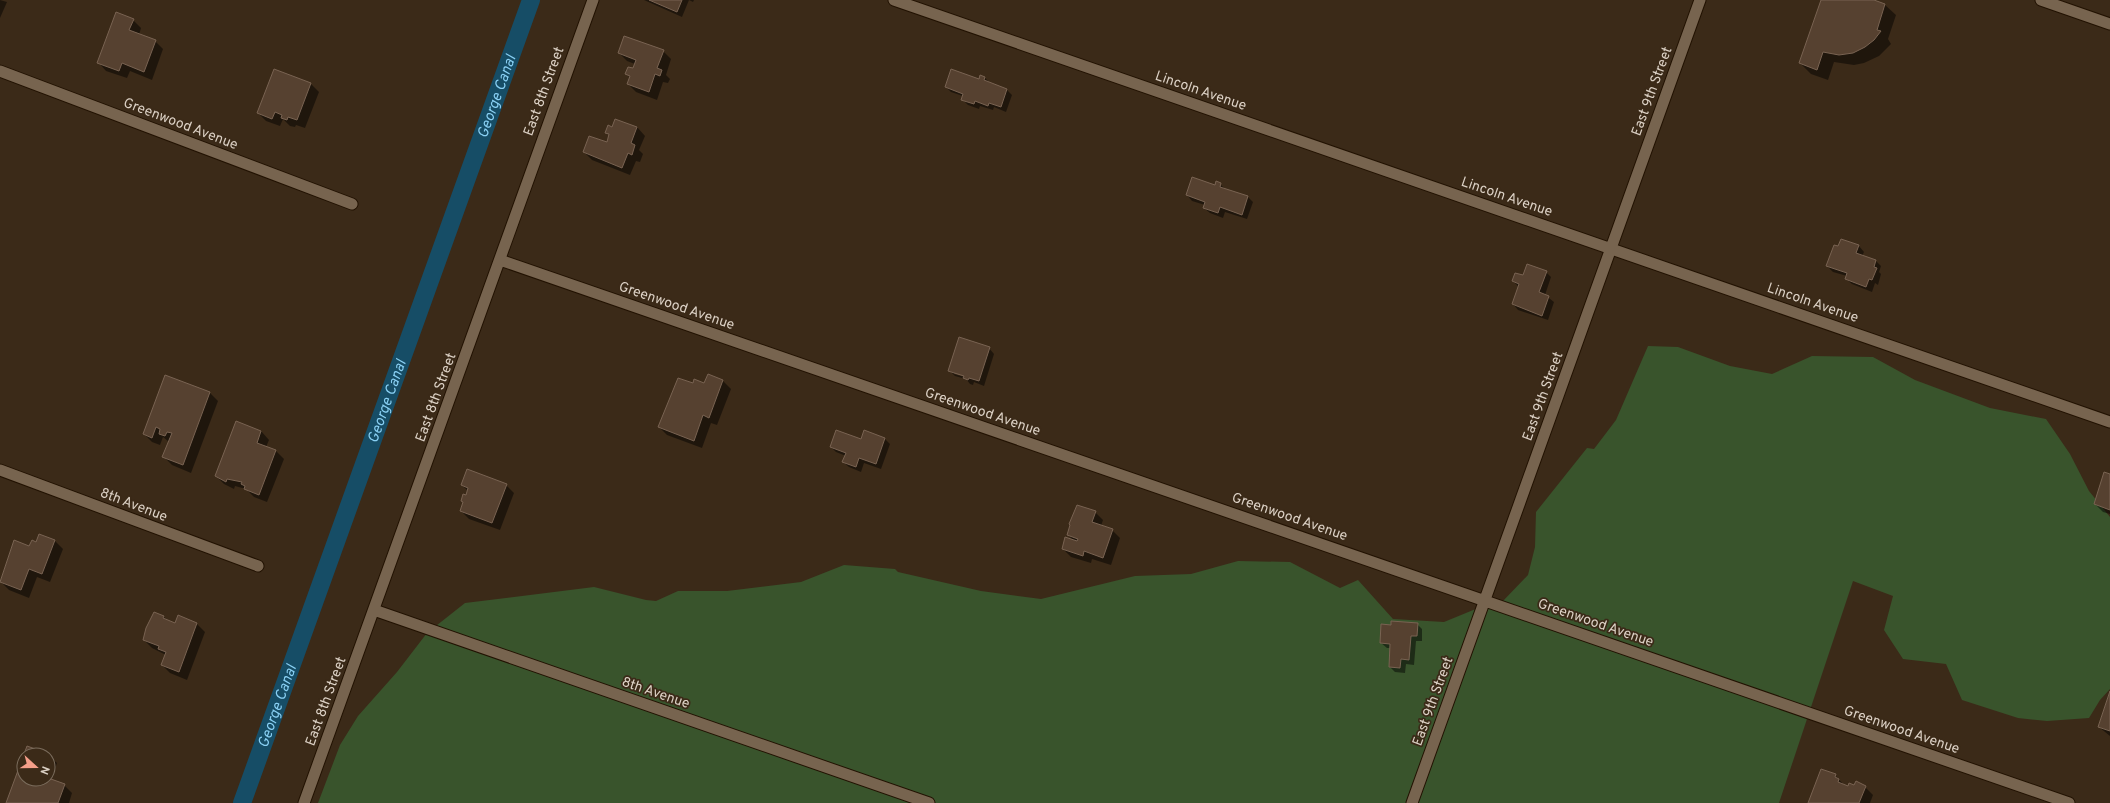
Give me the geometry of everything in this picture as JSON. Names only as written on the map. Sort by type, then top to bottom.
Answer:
[{"type":"street","name":"East 8th Street","points":[[304,803],[592,0]]},
{"type":"street","name":"Lincoln Avenue","points":[[894,0],[2110,422]]},
{"type":"street","name":"East 9th Street","points":[[1412,803],[1700,0]]},
{"type":"street","points":[[2041,0],[2110,24]]},
{"type":"street","name":"Greenwood Avenue","points":[[0,71],[352,204]]},
{"type":"street","name":"Greenwood Avenue","points":[[500,260],[2069,803]]},
{"type":"street","name":"8th Avenue","points":[[0,470],[258,566]]},
{"type":"street","name":"8th Avenue","points":[[374,610],[929,803]]},
{"type":"green space","points":[[1648,346],[1678,347],[1730,366],[1772,374],[1812,356],[1873,357],[1915,380],[1990,408],[2046,419],[2070,454],[2089,491],[2110,517],[2110,689],[2100,700],[2089,718],[2047,721],[2018,718],[1962,700],[1946,664],[1903,659],[1884,630],[1893,596],[1853,581],[1779,803],[318,803],[340,745],[358,716],[397,672],[427,633],[465,603],[594,587],[646,600],[656,601],[678,591],[727,591],[801,582],[844,565],[895,569],[898,572],[981,591],[1041,599],[1135,576],[1191,574],[1238,561],[1290,562],[1340,588],[1358,580],[1393,619],[1444,622],[1483,606],[1502,602],[1528,575],[1535,547],[1536,512],[1587,448],[1594,449],[1616,420]]},
{"type":"building","points":[[649,0],[682,0],[677,12]]},
{"type":"building","points":[[1821,0],[1874,0],[1885,4],[1877,30],[1881,31],[1874,40],[1865,47],[1853,53],[1839,55],[1823,52],[1817,70],[1799,63]]},
{"type":"building","points":[[116,12],[134,19],[129,30],[156,40],[144,72],[122,63],[119,71],[97,63]]},
{"type":"building","points":[[624,36],[664,50],[657,68],[662,70],[660,76],[655,74],[649,92],[627,84],[630,76],[625,74],[628,67],[633,68],[636,60],[618,53]]},
{"type":"building","points":[[274,69],[311,83],[297,120],[288,117],[287,120],[281,118],[282,115],[275,112],[272,119],[257,113]]},
{"type":"building","points":[[951,69],[979,79],[980,75],[985,77],[984,80],[1007,89],[1001,107],[989,103],[988,106],[975,101],[974,104],[961,100],[963,94],[945,87]]},
{"type":"building","points":[[615,119],[637,127],[631,143],[635,145],[632,155],[628,153],[622,168],[583,152],[589,136],[607,142],[609,134],[605,133],[608,125],[612,127]]},
{"type":"building","points":[[1192,177],[1215,185],[1216,181],[1221,183],[1220,187],[1248,196],[1242,215],[1220,207],[1218,213],[1203,208],[1205,202],[1186,195]]},
{"type":"building","points":[[1841,239],[1859,245],[1856,253],[1876,260],[1874,267],[1877,268],[1872,280],[1869,279],[1866,287],[1845,279],[1847,273],[1826,266],[1834,245],[1838,246]]},
{"type":"building","points":[[1527,264],[1547,271],[1539,292],[1549,296],[1542,316],[1512,304],[1519,284],[1512,281],[1515,273],[1523,275]]},
{"type":"building","points":[[959,337],[990,347],[979,381],[969,378],[968,380],[963,378],[964,376],[948,371]]},
{"type":"building","points":[[708,374],[723,380],[709,418],[703,415],[694,441],[658,427],[678,378],[693,383],[694,379],[704,383]]},
{"type":"building","points":[[165,375],[210,392],[183,465],[162,457],[172,433],[167,432],[165,436],[159,434],[160,429],[156,427],[152,438],[143,434]]},
{"type":"building","points":[[236,421],[261,431],[257,443],[276,450],[259,495],[244,489],[245,486],[241,484],[242,482],[227,479],[226,482],[215,476]]},
{"type":"building","points":[[836,430],[861,439],[864,430],[885,438],[876,464],[859,458],[856,467],[842,462],[846,453],[830,447]]},
{"type":"building","points":[[467,469],[507,484],[492,523],[460,511],[463,502],[461,501],[463,494],[466,495],[468,488],[461,485]]},
{"type":"building","points":[[2104,472],[2110,474],[2110,510],[2094,504]]},
{"type":"building","points":[[1077,505],[1096,511],[1092,522],[1113,529],[1103,558],[1084,551],[1083,556],[1062,549],[1065,537],[1077,541],[1078,539],[1067,535],[1069,524]]},
{"type":"building","points":[[39,534],[55,540],[42,574],[29,569],[21,590],[0,582],[14,540],[29,546],[32,540],[36,542]]},
{"type":"building","points":[[154,612],[175,623],[178,615],[197,623],[179,672],[161,665],[166,652],[158,649],[159,646],[143,640],[146,628]]},
{"type":"building","points":[[1391,621],[1418,623],[1417,636],[1411,636],[1409,660],[1401,659],[1400,668],[1389,667],[1390,644],[1380,643],[1381,624],[1391,625]]},
{"type":"building","points":[[2110,691],[2110,731],[2098,727]]},
{"type":"building","points":[[1821,769],[1836,774],[1835,777],[1839,779],[1838,782],[1848,786],[1849,783],[1854,785],[1856,781],[1866,786],[1859,803],[1808,803]]},
{"type":"building","points":[[16,776],[16,787],[56,787],[56,781],[65,784],[58,803],[6,803]]},
{"type":"waterway","name":"George Canal","points":[[242,803],[531,0]]}]
